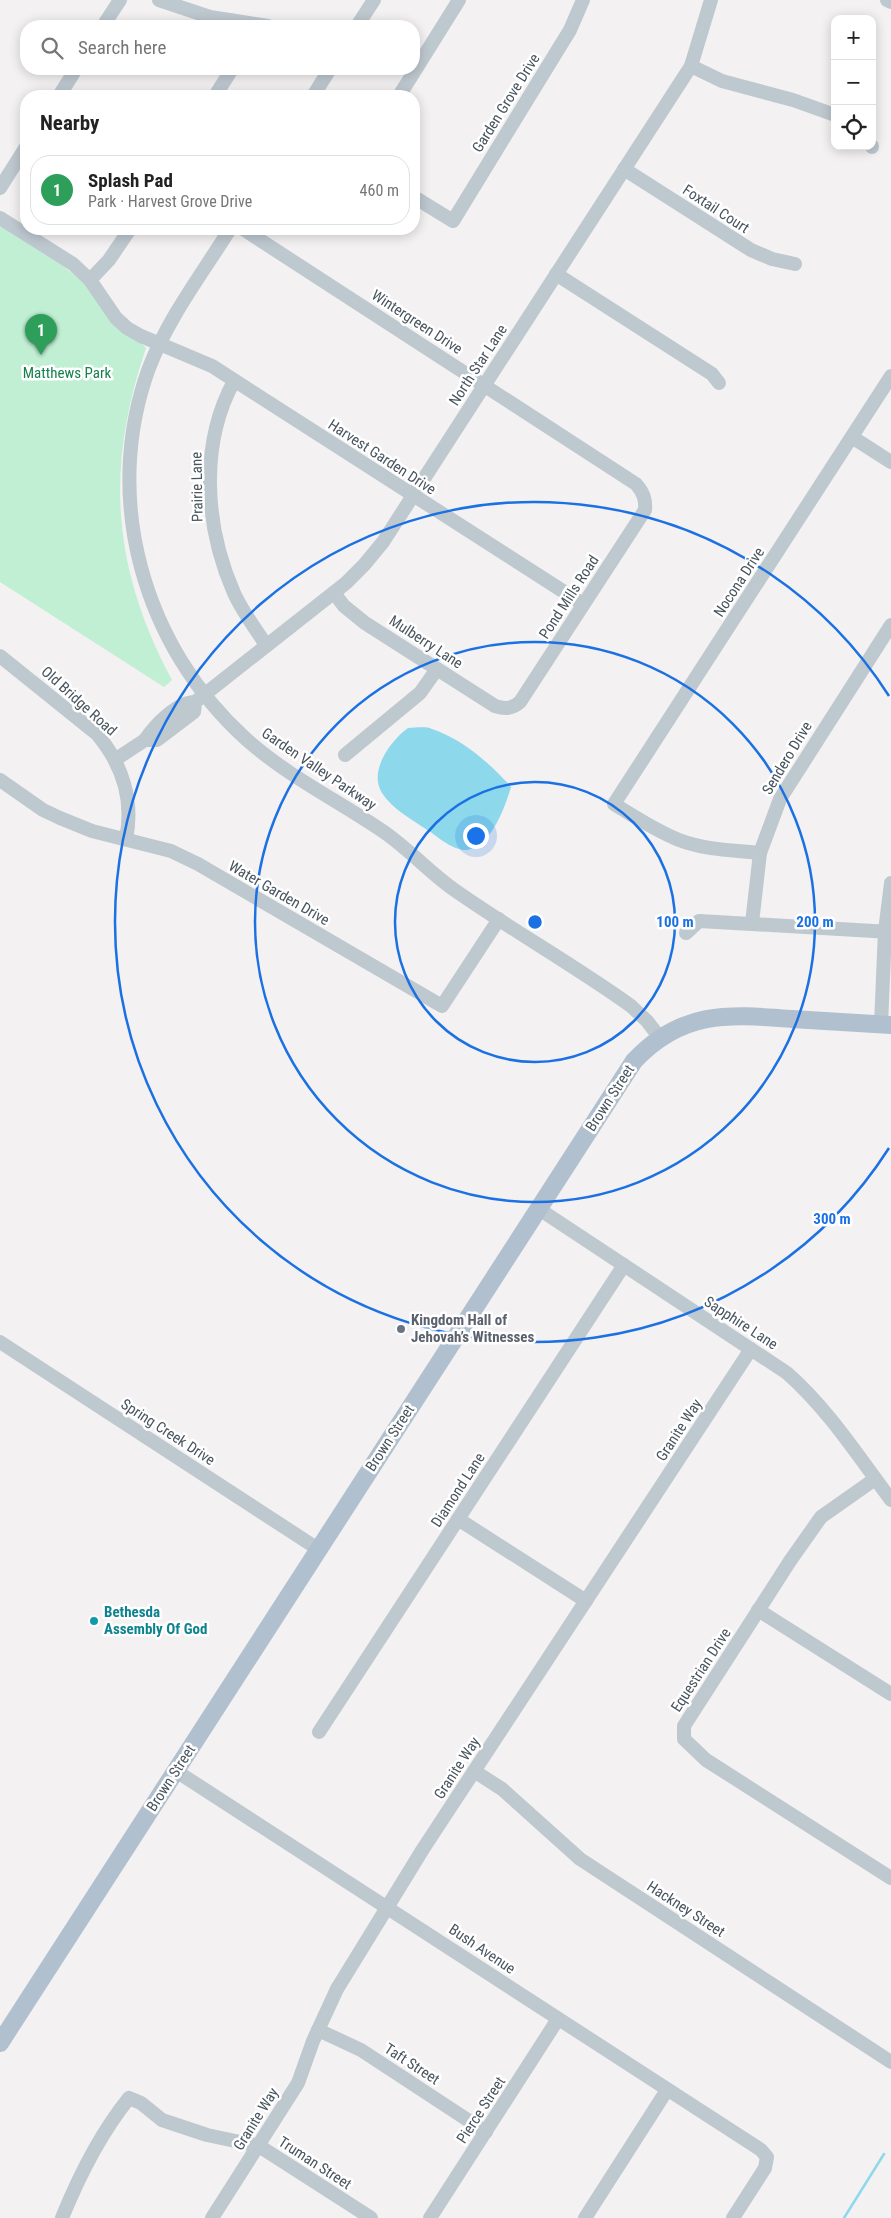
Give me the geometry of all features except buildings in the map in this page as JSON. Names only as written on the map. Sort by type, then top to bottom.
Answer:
[{"type":"main road","name":"Brown Street","points":[[0,2043],[626,1072],[642,1053],[660,1038],[690,1022],[718,1016],[748,1016],[886,1025]]},
{"type":"street","points":[[107,20],[120,0]]},
{"type":"street","points":[[159,0],[224,20]]},
{"type":"street","points":[[361,20],[374,0]]},
{"type":"street","points":[[420,62],[459,0]]},
{"type":"street","name":"Garden Grove Drive","points":[[420,201],[453,221],[570,30],[583,0]]},
{"type":"street","name":"North Star Lane","points":[[116,759],[145,740],[152,729],[186,702],[201,698],[334,593],[354,576],[377,551],[690,66],[711,0]]},
{"type":"street","points":[[887,0],[891,2]]},
{"type":"street","points":[[690,66],[722,82],[793,100],[831,114]]},
{"type":"street","points":[[62,90],[72,75]]},
{"type":"street","points":[[219,90],[228,75]]},
{"type":"street","points":[[317,90],[326,75]]},
{"type":"street","points":[[403,90],[412,75]]},
{"type":"street","points":[[0,188],[20,156]]},
{"type":"street","name":"Foxtail Court","points":[[624,169],[751,250],[772,259],[795,264]]},
{"type":"street","name":"Harvest Garden Drive","points":[[0,218],[20,231]]},
{"type":"street","name":"Harvest Garden Drive","points":[[27,235],[73,264],[90,280],[116,318],[126,328],[160,344],[198,358],[583,604]]},
{"type":"street","points":[[90,280],[109,260],[126,235]]},
{"type":"street","name":"Garden Valley Parkway","points":[[226,235],[175,316],[160,344],[144,384],[133,441],[130,480],[133,538],[156,614],[175,650],[201,698],[261,751],[382,830],[454,890],[631,1006],[647,1021],[660,1038]]},
{"type":"street","name":"Wintergreen Drive","points":[[252,235],[636,484],[644,496]]},
{"type":"street","points":[[556,274],[712,374],[719,383]]},
{"type":"street","name":"Nocona Drive","points":[[760,853],[699,846],[681,840],[661,832],[614,804],[891,376]]},
{"type":"street","name":"Prairie Lane","points":[[234,381],[223,402],[212,445],[210,491],[213,526],[234,593],[266,645]]},
{"type":"street","points":[[852,437],[891,462]]},
{"type":"street","name":"Pond Mills Road","points":[[508,708],[520,702],[644,510],[646,503],[644,496]]},
{"type":"street","name":"Mulberry Lane","points":[[334,593],[344,606],[364,623],[495,706],[508,708]]},
{"type":"street","name":"Sendero Drive","points":[[752,923],[760,853],[780,799],[891,625]]},
{"type":"street","name":"Old Bridge Road","points":[[0,656],[97,734],[116,759],[129,805],[129,825],[126,839]]},
{"type":"street","points":[[345,755],[420,693],[437,669]]},
{"type":"street","name":"Water Garden Drive","points":[[0,780],[43,810],[60,818],[92,831],[171,851],[198,864],[442,1006],[499,919]]},
{"type":"street","points":[[886,1025],[891,883]]},
{"type":"street","points":[[686,933],[699,921],[888,932]]},
{"type":"street","name":"Sapphire Lane","points":[[539,1208],[786,1373],[804,1388],[827,1414],[891,1500]]},
{"type":"street","name":"Diamond Lane","points":[[319,1732],[624,1265]]},
{"type":"street","name":"Spring Creek Drive","points":[[0,1342],[318,1549]]},
{"type":"street","name":"Granite Way","points":[[212,2218],[298,2083],[318,2030],[337,1988],[423,1849],[752,1349]]},
{"type":"street","name":"Equestrian Drive","points":[[875,1479],[821,1517],[790,1560],[684,1726],[684,1739],[706,1760],[891,1878]]},
{"type":"street","points":[[458,1519],[586,1602]]},
{"type":"street","points":[[758,1610],[891,1694]]},
{"type":"street","name":"Bush Avenue","points":[[176,1771],[761,2150],[767,2157],[766,2168],[733,2218]]},
{"type":"street","name":"Hackney Street","points":[[474,1771],[502,1789],[580,1859],[891,2062]]},
{"type":"street","name":"Pierce Street","points":[[430,2218],[558,2019]]},
{"type":"street","name":"Taft Street","points":[[318,2030],[361,2050],[486,2132]]},
{"type":"street","points":[[585,2218],[668,2090]]},
{"type":"street","name":"Truman Street","points":[[62,2218],[77,2182],[116,2115],[129,2098],[141,2103],[162,2120],[207,2135],[259,2146],[371,2218]]},
{"type":"green space","name":"Matthews Park","points":[[0,226],[63,266],[83,282],[93,295],[146,348],[133,392],[124,435],[120,476],[121,517],[127,557],[137,598],[152,638],[172,680],[164,687],[0,582]]},
{"type":"water","points":[[408,728],[429,728],[465,745],[494,769],[511,787],[496,825],[483,842],[476,847],[462,850],[447,844],[397,809],[382,793],[378,784],[378,775],[383,757],[401,733]]},
{"type":"waterway","points":[[844,2218],[884,2154]]},
{"type":"place","name":"Splash Pad","points":[[41,355]]},
{"type":"place","name":"Kingdom Hall of Jehovah’s Witnesses","points":[[401,1329]]},
{"type":"place","name":"Bethesda Assembly Of God","points":[[94,1621]]}]
